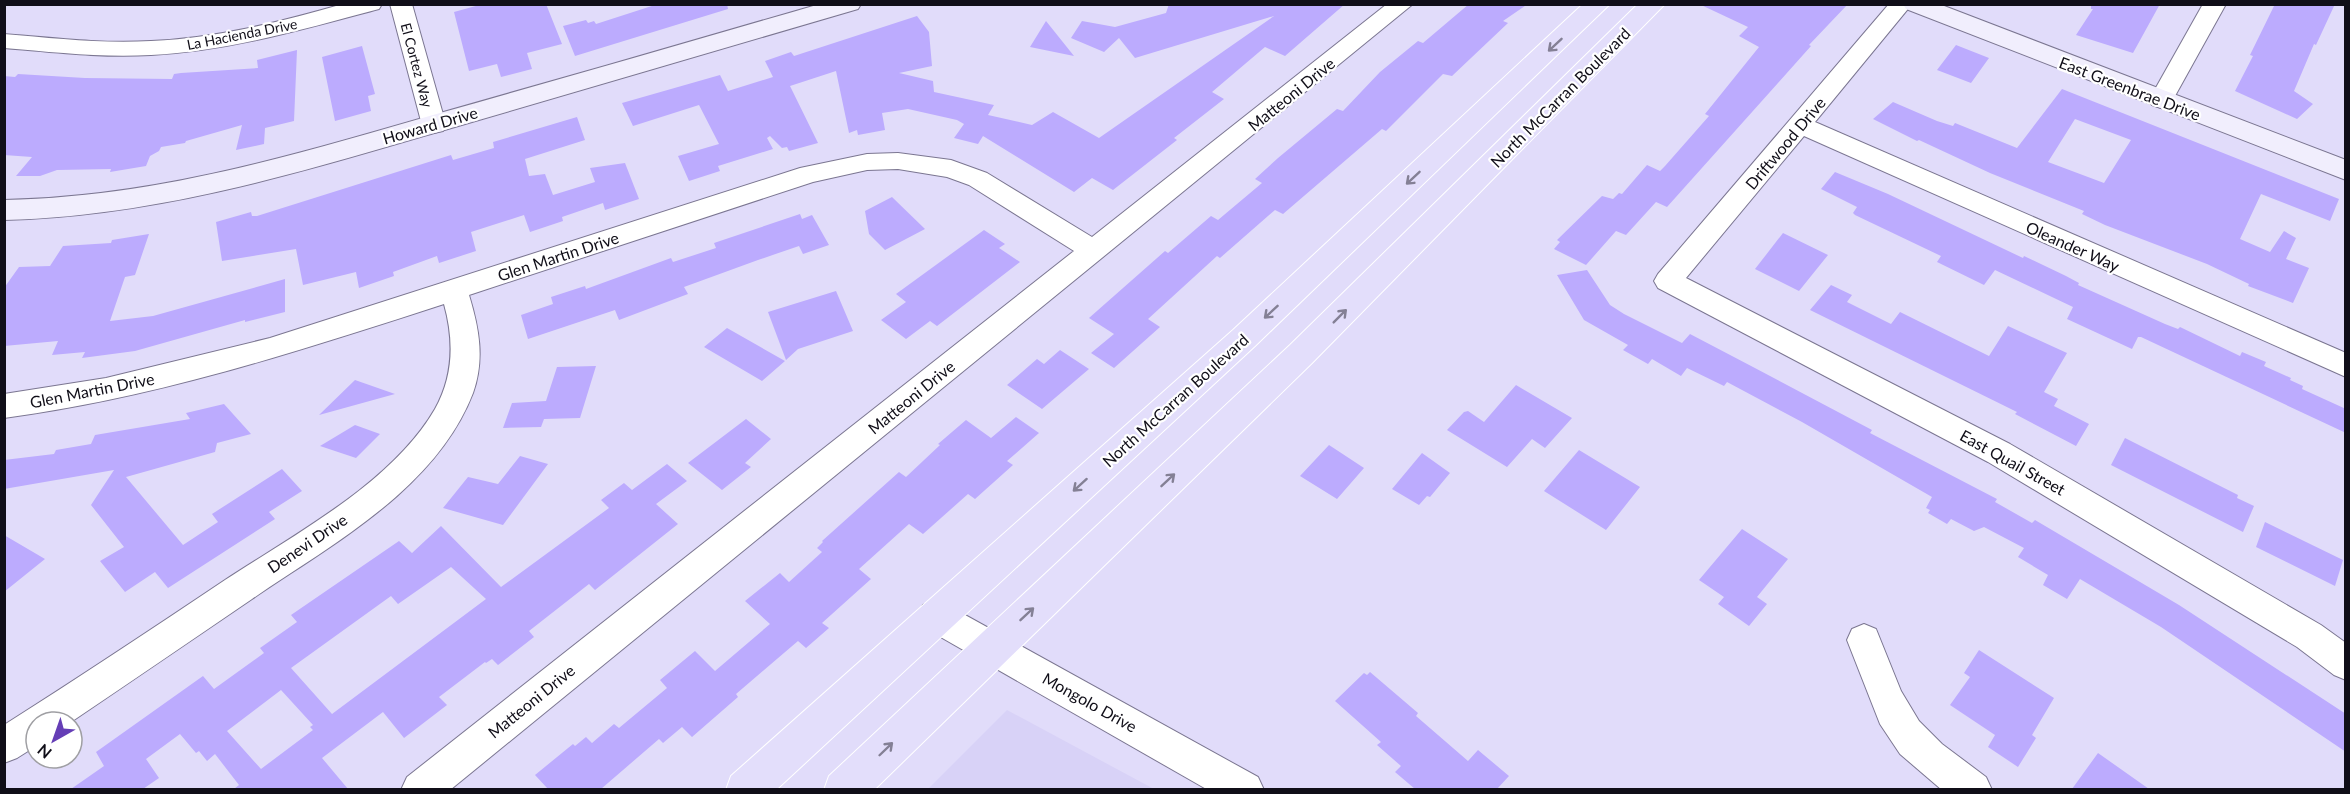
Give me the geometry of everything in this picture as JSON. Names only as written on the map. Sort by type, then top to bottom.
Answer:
[{"type":"main road","name":"North McCarran Boulevard","points":[[746,789],[1244,338],[1598,4]]},
{"type":"main road","name":"North McCarran Boulevard","points":[[844,789],[1301,354],[1653,4]]},
{"type":"street","name":"La Hacienda Drive","points":[[4,41],[104,48],[168,48],[251,35],[370,4]]},
{"type":"street","name":"El Cortez Way","points":[[401,4],[434,124]]},
{"type":"street","name":"Howard Drive","points":[[7,212],[102,203],[200,188],[265,173],[849,4]]},
{"type":"street","name":"Matteoni Drive","points":[[420,789],[1402,4]]},
{"type":"street","name":"Driftwood Drive","points":[[1668,281],[1901,4]]},
{"type":"street","name":"East Greenbrae Drive","points":[[1915,4],[2346,171]]},
{"type":"street","points":[[2161,100],[2215,4]]},
{"type":"street","name":"Oleander Way","points":[[1800,125],[2346,366]]},
{"type":"street","name":"Glen Martin Drive","points":[[4,406],[99,391],[187,372],[272,349],[809,174],[867,162],[898,161],[927,164],[978,179],[1095,251]]},
{"type":"street","name":"East Quail Street","points":[[1668,281],[1999,453],[2309,636],[2346,664]]},
{"type":"street","name":"Denevi Drive","points":[[58,710],[345,518],[382,490],[412,462],[438,429],[455,397],[465,367],[466,339],[454,290]]},
{"type":"street","name":"Mongolo Drive","points":[[935,616],[1245,789]]},
{"type":"street","points":[[1864,640],[1894,714],[1905,732],[1920,750],[1973,789]]},
{"type":"street","points":[[4,746],[24,733]]},
{"type":"shaded area","points":[[1007,710],[1154,789],[928,789]]},
{"type":"building","points":[[483,4],[546,4],[562,44],[527,53],[532,69],[501,77],[497,64],[469,71],[454,12]]},
{"type":"building","points":[[658,4],[727,4],[728,9],[575,56],[563,26],[586,20],[588,23],[594,21],[596,24]]},
{"type":"building","points":[[1169,4],[1345,4],[1285,56],[1265,47],[1212,92],[1224,99],[1174,138],[1177,140],[1113,190],[1092,178],[1074,192],[983,136],[978,144],[954,138],[964,124],[957,120],[908,109],[882,113],[885,130],[858,135],[857,130],[849,133],[836,71],[790,86],[818,143],[789,151],[787,147],[782,148],[770,136],[767,138],[773,149],[718,166],[720,171],[689,181],[678,156],[719,144],[699,105],[633,126],[622,103],[720,75],[728,91],[773,77],[765,61],[791,52],[794,56],[917,16],[929,32],[932,66],[899,73],[933,81],[934,92],[994,105],[988,115],[1032,125],[1053,112],[1099,138],[1274,16],[1135,58],[1119,38],[1104,52],[1071,38],[1082,21],[1115,27],[1166,13]]},
{"type":"building","points":[[1469,4],[1528,4],[1503,21],[1508,23],[1452,76],[1443,74],[1386,131],[1382,129],[1283,214],[1275,210],[1220,258],[1217,256],[1148,319],[1160,327],[1114,368],[1091,353],[1114,334],[1089,318],[1165,251],[1168,253],[1211,216],[1218,220],[1262,183],[1255,179],[1278,158],[1337,109],[1343,111],[1380,72],[1418,41],[1423,43]]},
{"type":"building","points":[[1699,4],[1848,4],[1809,45],[1811,46],[1667,207],[1656,202],[1626,235],[1616,231],[1586,265],[1554,249],[1560,242],[1557,240],[1602,196],[1613,199],[1619,193],[1622,194],[1647,165],[1660,171],[1709,116],[1705,114],[1759,47],[1739,36],[1748,27]]},
{"type":"building","points":[[2091,4],[2160,4],[2133,53],[2076,35],[2093,9],[2091,9]]},
{"type":"building","points":[[2275,4],[2335,4],[2316,45],[2314,44],[2294,91],[2313,104],[2297,119],[2235,91]]},
{"type":"building","points":[[1046,21],[1074,56],[1030,47]]},
{"type":"building","points":[[1956,45],[1989,58],[1971,83],[1937,70]]},
{"type":"building","points":[[362,46],[375,94],[368,96],[371,111],[335,121],[322,57]]},
{"type":"building","points":[[297,50],[294,121],[265,128],[264,144],[236,150],[242,125],[185,143],[161,147],[159,151],[150,156],[146,166],[110,172],[111,169],[57,170],[40,176],[16,176],[32,157],[4,155],[4,76],[15,77],[18,74],[85,78],[172,79],[174,74],[181,73],[258,68],[257,60]]},
{"type":"building","points":[[2062,89],[2339,199],[2330,221],[2261,194],[2240,239],[2270,252],[2284,231],[2296,238],[2286,259],[2309,268],[2293,303],[2248,286],[2249,284],[2207,264],[2105,225],[2082,214],[2084,211],[1990,173],[1873,119],[1893,102],[1937,121],[1953,126],[1955,123],[2017,148]],"holes":[[[2075,119],[2131,140],[2104,183],[2048,162]]]},
{"type":"building","points":[[577,117],[585,140],[525,159],[529,176],[545,174],[553,195],[595,182],[590,168],[625,163],[639,199],[605,210],[603,203],[562,217],[563,221],[530,232],[524,215],[471,232],[476,251],[439,263],[437,256],[393,272],[394,276],[359,288],[356,272],[303,285],[296,249],[222,261],[216,222],[251,212],[252,216],[257,216],[451,155],[453,160],[494,148],[493,142]]},
{"type":"building","points":[[1835,172],[1888,194],[2023,258],[2024,256],[2066,276],[2079,283],[2078,285],[2165,324],[2178,329],[2180,327],[2240,356],[2242,352],[2266,362],[2264,366],[2291,378],[2290,380],[2303,386],[2302,389],[2346,409],[2346,433],[2141,337],[2138,337],[2132,349],[2067,319],[2073,307],[1995,270],[1984,285],[1937,262],[1941,256],[1855,215],[1853,213],[1857,207],[1821,189]]},
{"type":"building","points":[[892,197],[925,229],[885,250],[869,234],[865,211]]},
{"type":"building","points":[[800,214],[802,219],[812,215],[829,245],[803,254],[799,246],[758,260],[684,287],[688,294],[619,320],[615,310],[528,339],[521,315],[553,304],[551,297],[585,286],[586,289],[671,258],[673,262],[716,248],[714,243]]},
{"type":"building","points":[[984,230],[1005,244],[999,248],[1020,262],[937,326],[930,321],[906,339],[881,320],[906,302],[896,294]]},
{"type":"building","points":[[1783,233],[1828,255],[1799,291],[1755,269]]},
{"type":"building","points":[[149,234],[135,275],[125,277],[110,321],[153,316],[285,279],[285,312],[245,322],[245,320],[135,351],[82,358],[85,352],[52,355],[58,341],[4,346],[4,288],[19,267],[50,266],[63,246],[111,243],[112,240]]},
{"type":"building","points":[[1587,270],[1610,305],[1624,314],[1682,343],[1690,334],[1753,367],[1872,430],[1870,433],[1997,499],[1995,502],[2032,523],[2035,520],[2179,605],[2346,714],[2346,752],[2161,627],[2080,579],[2067,599],[2043,585],[2048,575],[2018,557],[2024,548],[1984,527],[1974,531],[1951,519],[1947,524],[1928,513],[1930,510],[1926,508],[1932,497],[1802,422],[1727,382],[1724,386],[1687,368],[1681,376],[1652,359],[1648,364],[1623,350],[1628,345],[1584,320],[1557,275]]},
{"type":"building","points":[[1831,285],[1852,295],[1847,302],[1891,324],[1900,312],[1989,356],[2008,326],[2067,353],[2044,392],[2058,399],[2054,406],[2089,424],[2076,446],[2015,414],[2017,412],[1810,310]]},
{"type":"building","points":[[836,291],[853,331],[798,349],[786,360],[768,312]]},
{"type":"building","points":[[727,328],[785,361],[762,381],[704,347]]},
{"type":"building","points":[[1060,350],[1089,369],[1042,409],[1007,385],[1037,359],[1044,364]]},
{"type":"building","points":[[596,366],[580,418],[544,419],[541,427],[503,428],[512,403],[546,401],[557,367]]},
{"type":"building","points":[[355,380],[395,394],[319,415]]},
{"type":"building","points":[[1516,385],[1572,418],[1545,448],[1532,439],[1507,467],[1447,430],[1464,412],[1468,411],[1484,422]]},
{"type":"building","points":[[224,404],[251,434],[217,443],[215,452],[126,477],[183,545],[218,522],[212,514],[282,469],[302,491],[269,512],[275,519],[168,588],[155,572],[125,592],[100,561],[124,547],[91,505],[114,470],[4,489],[4,460],[54,454],[56,450],[91,444],[95,435],[190,419],[186,413]]},
{"type":"building","points":[[1016,417],[1039,433],[1007,461],[1013,465],[975,499],[968,494],[923,534],[909,524],[859,569],[871,579],[822,623],[829,628],[806,648],[798,641],[736,694],[738,697],[692,737],[682,727],[663,743],[659,739],[601,789],[548,789],[535,775],[573,744],[575,746],[586,737],[592,743],[614,724],[619,728],[667,688],[660,680],[695,651],[715,671],[770,624],[745,601],[780,573],[789,582],[822,552],[817,548],[822,541],[899,472],[906,477],[940,445],[938,444],[966,420],[991,438]]},
{"type":"building","points":[[746,419],[771,439],[745,463],[751,467],[722,490],[688,463]]},
{"type":"building","points":[[355,425],[380,434],[356,458],[320,446]]},
{"type":"building","points":[[2125,438],[2238,495],[2237,498],[2254,506],[2243,532],[2111,465]]},
{"type":"building","points":[[1329,445],[1364,468],[1337,499],[1300,476]]},
{"type":"building","points":[[1579,450],[1640,487],[1606,530],[1544,491]]},
{"type":"building","points":[[1422,453],[1450,473],[1430,497],[1427,496],[1419,505],[1392,489]]},
{"type":"building","points":[[520,456],[548,464],[503,525],[443,508],[468,477],[498,484]]},
{"type":"building","points":[[667,464],[687,481],[656,504],[678,524],[595,590],[589,584],[529,631],[534,637],[498,665],[492,659],[485,662],[439,697],[447,705],[404,738],[383,712],[322,758],[348,789],[234,789],[239,785],[215,754],[207,761],[199,751],[196,753],[180,734],[146,759],[159,778],[143,789],[71,789],[104,766],[96,752],[203,676],[214,689],[264,653],[260,648],[297,622],[291,615],[399,541],[412,553],[441,526],[501,587],[609,508],[601,500],[624,483],[632,490]],"holes":[[[451,567],[486,599],[332,714],[291,668],[391,596],[398,604]],[[281,690],[313,725],[310,727],[313,730],[261,769],[227,731]]]},
{"type":"building","points":[[2265,522],[2343,560],[2335,586],[2256,547]]},
{"type":"building","points":[[1742,529],[1788,559],[1757,597],[1767,604],[1749,626],[1718,604],[1724,597],[1699,580]]},
{"type":"building","points":[[4,535],[45,559],[4,592]]},
{"type":"building","points":[[1979,650],[2054,698],[2032,735],[2036,738],[2018,767],[1988,747],[1995,735],[1950,705],[1970,677],[1964,673]]},
{"type":"building","points":[[1370,672],[1418,713],[1416,716],[1468,761],[1478,750],[1509,776],[1497,789],[1415,789],[1395,772],[1401,766],[1377,745],[1381,742],[1335,701],[1364,673],[1367,675]]},
{"type":"building","points":[[2098,753],[2149,789],[2072,789]]}]
